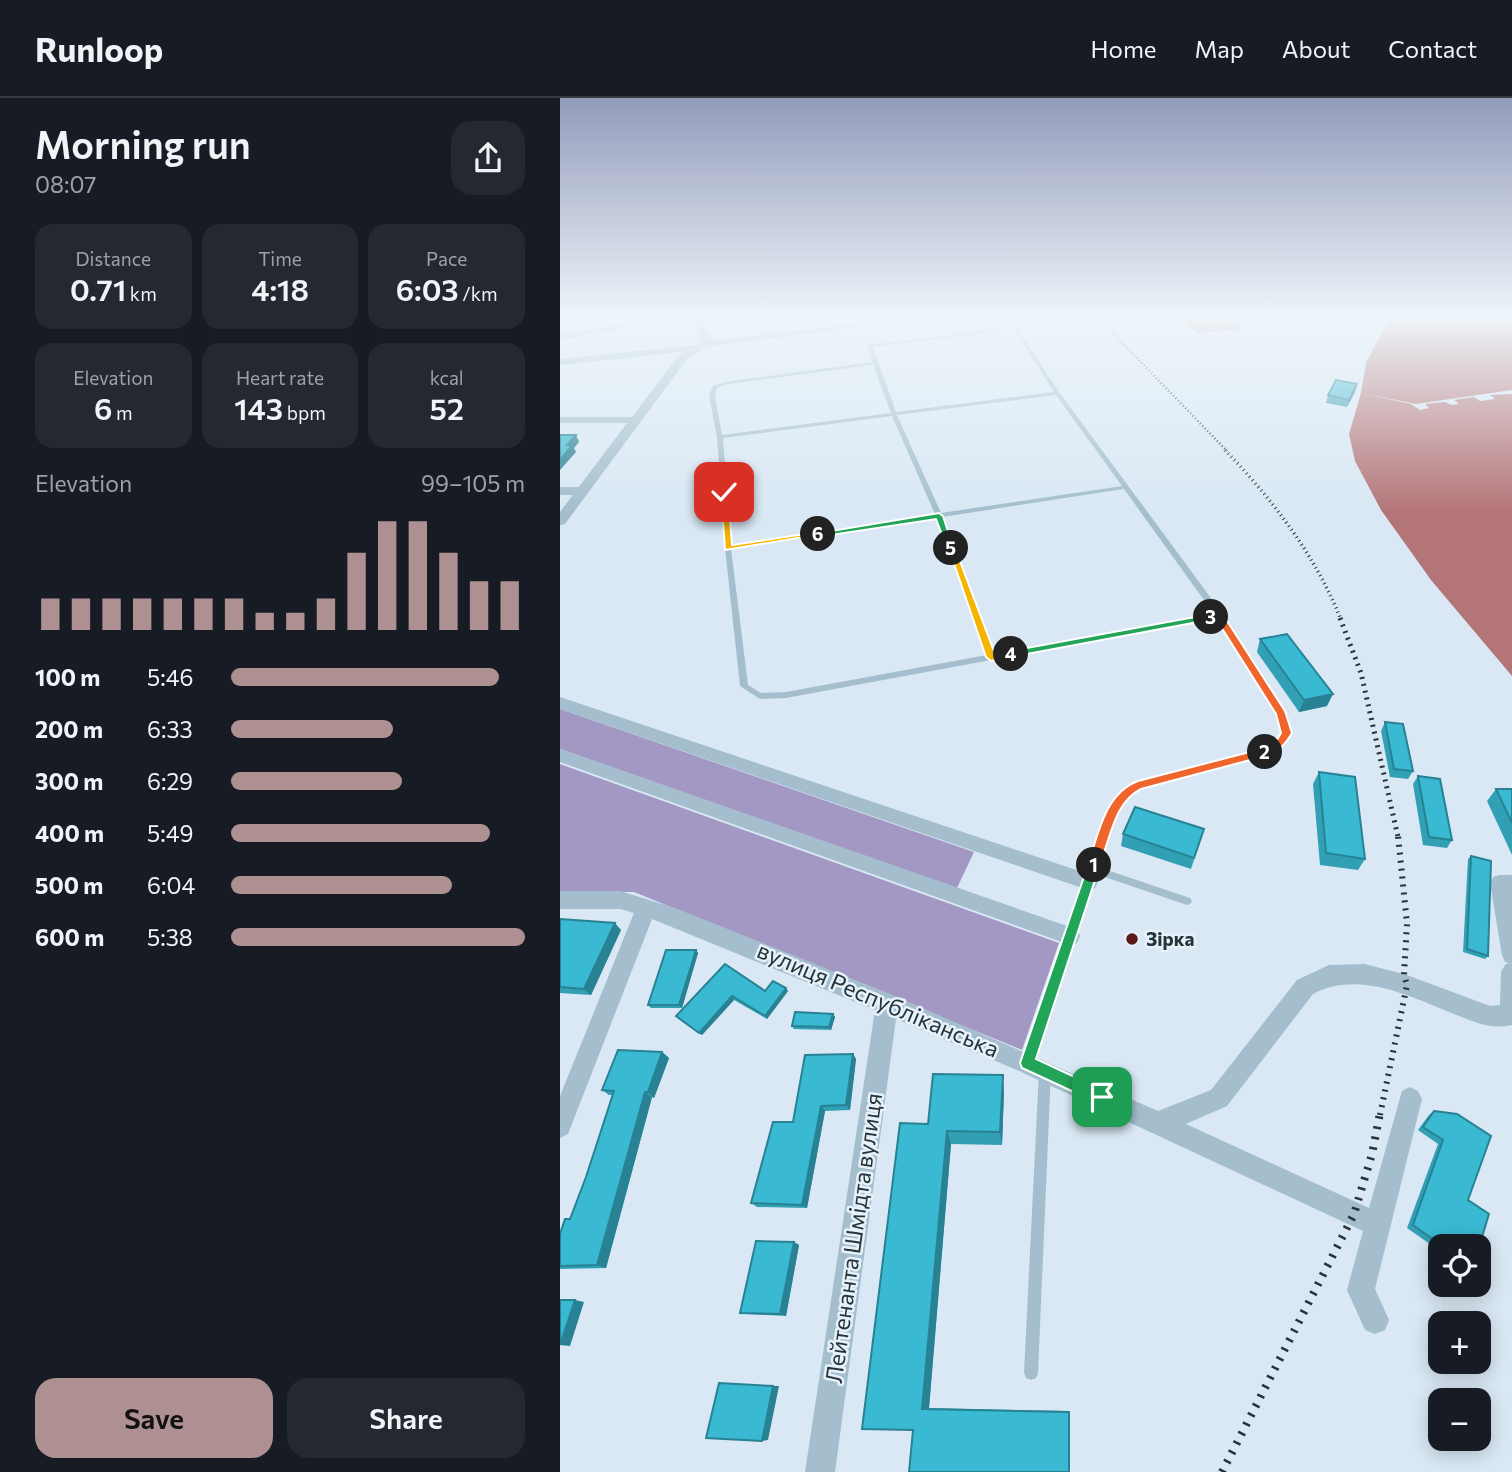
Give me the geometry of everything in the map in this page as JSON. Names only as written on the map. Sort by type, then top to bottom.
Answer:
[{"type":"street","points":[[560,521],[662,383]]},
{"type":"street","points":[[560,420],[630,425]]},
{"type":"street","points":[[560,430],[630,425]]},
{"type":"street","points":[[560,491],[582,491]]},
{"type":"street","points":[[560,703],[1090,876]]},
{"type":"street","points":[[560,755],[1070,936]]},
{"type":"street","points":[[1512,883],[1500,883],[1512,955]]},
{"type":"street","name":"вулиця Республіканська","points":[[560,900],[620,900],[675,917],[1036,1066],[1376,1224]]},
{"type":"street","points":[[560,1126],[646,908]]},
{"type":"street","points":[[1159,1123],[1219,1098],[1305,987],[1329,975],[1365,974],[1396,982],[1490,1017],[1510,1015],[1512,972]]},
{"type":"street","name":"Лейтенанта Шмідта вулиця","points":[[820,1472],[887,1003]]},
{"type":"street","points":[[1375,1320],[1361,1290],[1410,1099]]},
{"type":"lane","points":[[726,383],[715,387],[712,396],[720,437],[728,548],[744,685],[760,696],[786,695],[1219,615]]},
{"type":"lane","points":[[882,383],[939,516],[991,657]]},
{"type":"lane","points":[[1031,1373],[1036,1066],[1070,936],[1111,814],[1124,793],[1138,786],[1269,751],[1280,744],[1286,733],[1281,714],[1219,615],[1050,383]]},
{"type":"lane","points":[[720,437],[1056,393]]},
{"type":"lane","points":[[728,548],[1126,487]]},
{"type":"lane","points":[[1090,876],[1187,901]]},
{"type":"shaded area","points":[[1363,383],[1512,383],[1512,676],[1431,580],[1381,510],[1355,461],[1349,434]]},
{"type":"shaded area","points":[[560,709],[974,852],[957,888],[560,749]]},
{"type":"shaded area","points":[[560,764],[1059,943],[1022,1050],[634,892],[560,892]]},
{"type":"pier","points":[[1512,390],[1512,394],[1490,395],[1495,399],[1480,401],[1474,397],[1454,400],[1459,404],[1452,405],[1445,402],[1425,404],[1429,408],[1420,410],[1411,404],[1361,393],[1416,404]]},
{"type":"building","points":[[1334,383],[1357,384],[1349,400],[1328,395]]},
{"type":"building","points":[[560,435],[576,435],[567,445],[572,445],[560,460]]},
{"type":"building","points":[[1287,634],[1333,694],[1304,700],[1260,639]]},
{"type":"building","points":[[1385,722],[1403,724],[1413,771],[1394,769]]},
{"type":"building","points":[[1319,772],[1355,777],[1365,859],[1326,853]]},
{"type":"building","points":[[1418,776],[1440,779],[1452,840],[1429,837]]},
{"type":"building","points":[[1496,789],[1512,789],[1512,823]]},
{"type":"building","points":[[1135,807],[1204,829],[1194,858],[1123,834]]},
{"type":"building","points":[[1471,856],[1491,861],[1488,956],[1467,949]]},
{"type":"building","points":[[560,919],[615,923],[584,989],[560,987]]},
{"type":"building","points":[[666,950],[696,950],[679,1005],[648,1005]]},
{"type":"building","points":[[725,964],[765,991],[773,981],[786,988],[765,1016],[732,996],[699,1033],[676,1016]]},
{"type":"building","points":[[795,1012],[833,1014],[829,1027],[792,1026]]},
{"type":"building","points":[[618,1050],[662,1052],[648,1092],[645,1092],[597,1265],[560,1266],[560,1234],[565,1219],[570,1219],[586,1177],[614,1091],[602,1090]]},
{"type":"building","points":[[853,1054],[846,1105],[821,1106],[802,1205],[751,1203],[773,1122],[793,1122],[805,1055]]},
{"type":"building","points":[[933,1074],[1003,1075],[1000,1132],[947,1131],[922,1409],[1069,1412],[1069,1472],[909,1472],[913,1430],[862,1429],[900,1123],[928,1124]]},
{"type":"building","points":[[1434,1111],[1457,1114],[1491,1136],[1468,1200],[1489,1214],[1483,1234],[1428,1236],[1413,1225],[1443,1140],[1423,1127]]},
{"type":"building","points":[[756,1241],[794,1242],[780,1314],[740,1313]]},
{"type":"building","points":[[560,1300],[575,1300],[560,1345]]},
{"type":"building","points":[[719,1383],[773,1386],[762,1441],[706,1438]]},
{"type":"railway","points":[[1161,383],[1227,451]]},
{"type":"railway","points":[[1225,450],[1291,529],[1319,573],[1341,620]]},
{"type":"railway","points":[[1340,618],[1361,673],[1398,837]]},
{"type":"railway","points":[[1380,1115],[1407,985],[1404,975],[1407,924],[1398,835]]},
{"type":"railway","points":[[1222,1472],[1354,1214],[1372,1154],[1380,1113]]},
{"type":"place","name":"Зірка","points":[[1132,939]]},
{"type":"route","points":[[724,492],[728,548],[939,516],[991,657],[1219,615],[1281,714],[1286,733],[1280,744],[1269,751],[1138,786],[1124,793],[1111,814],[1027,1063],[1102,1097]]}]
